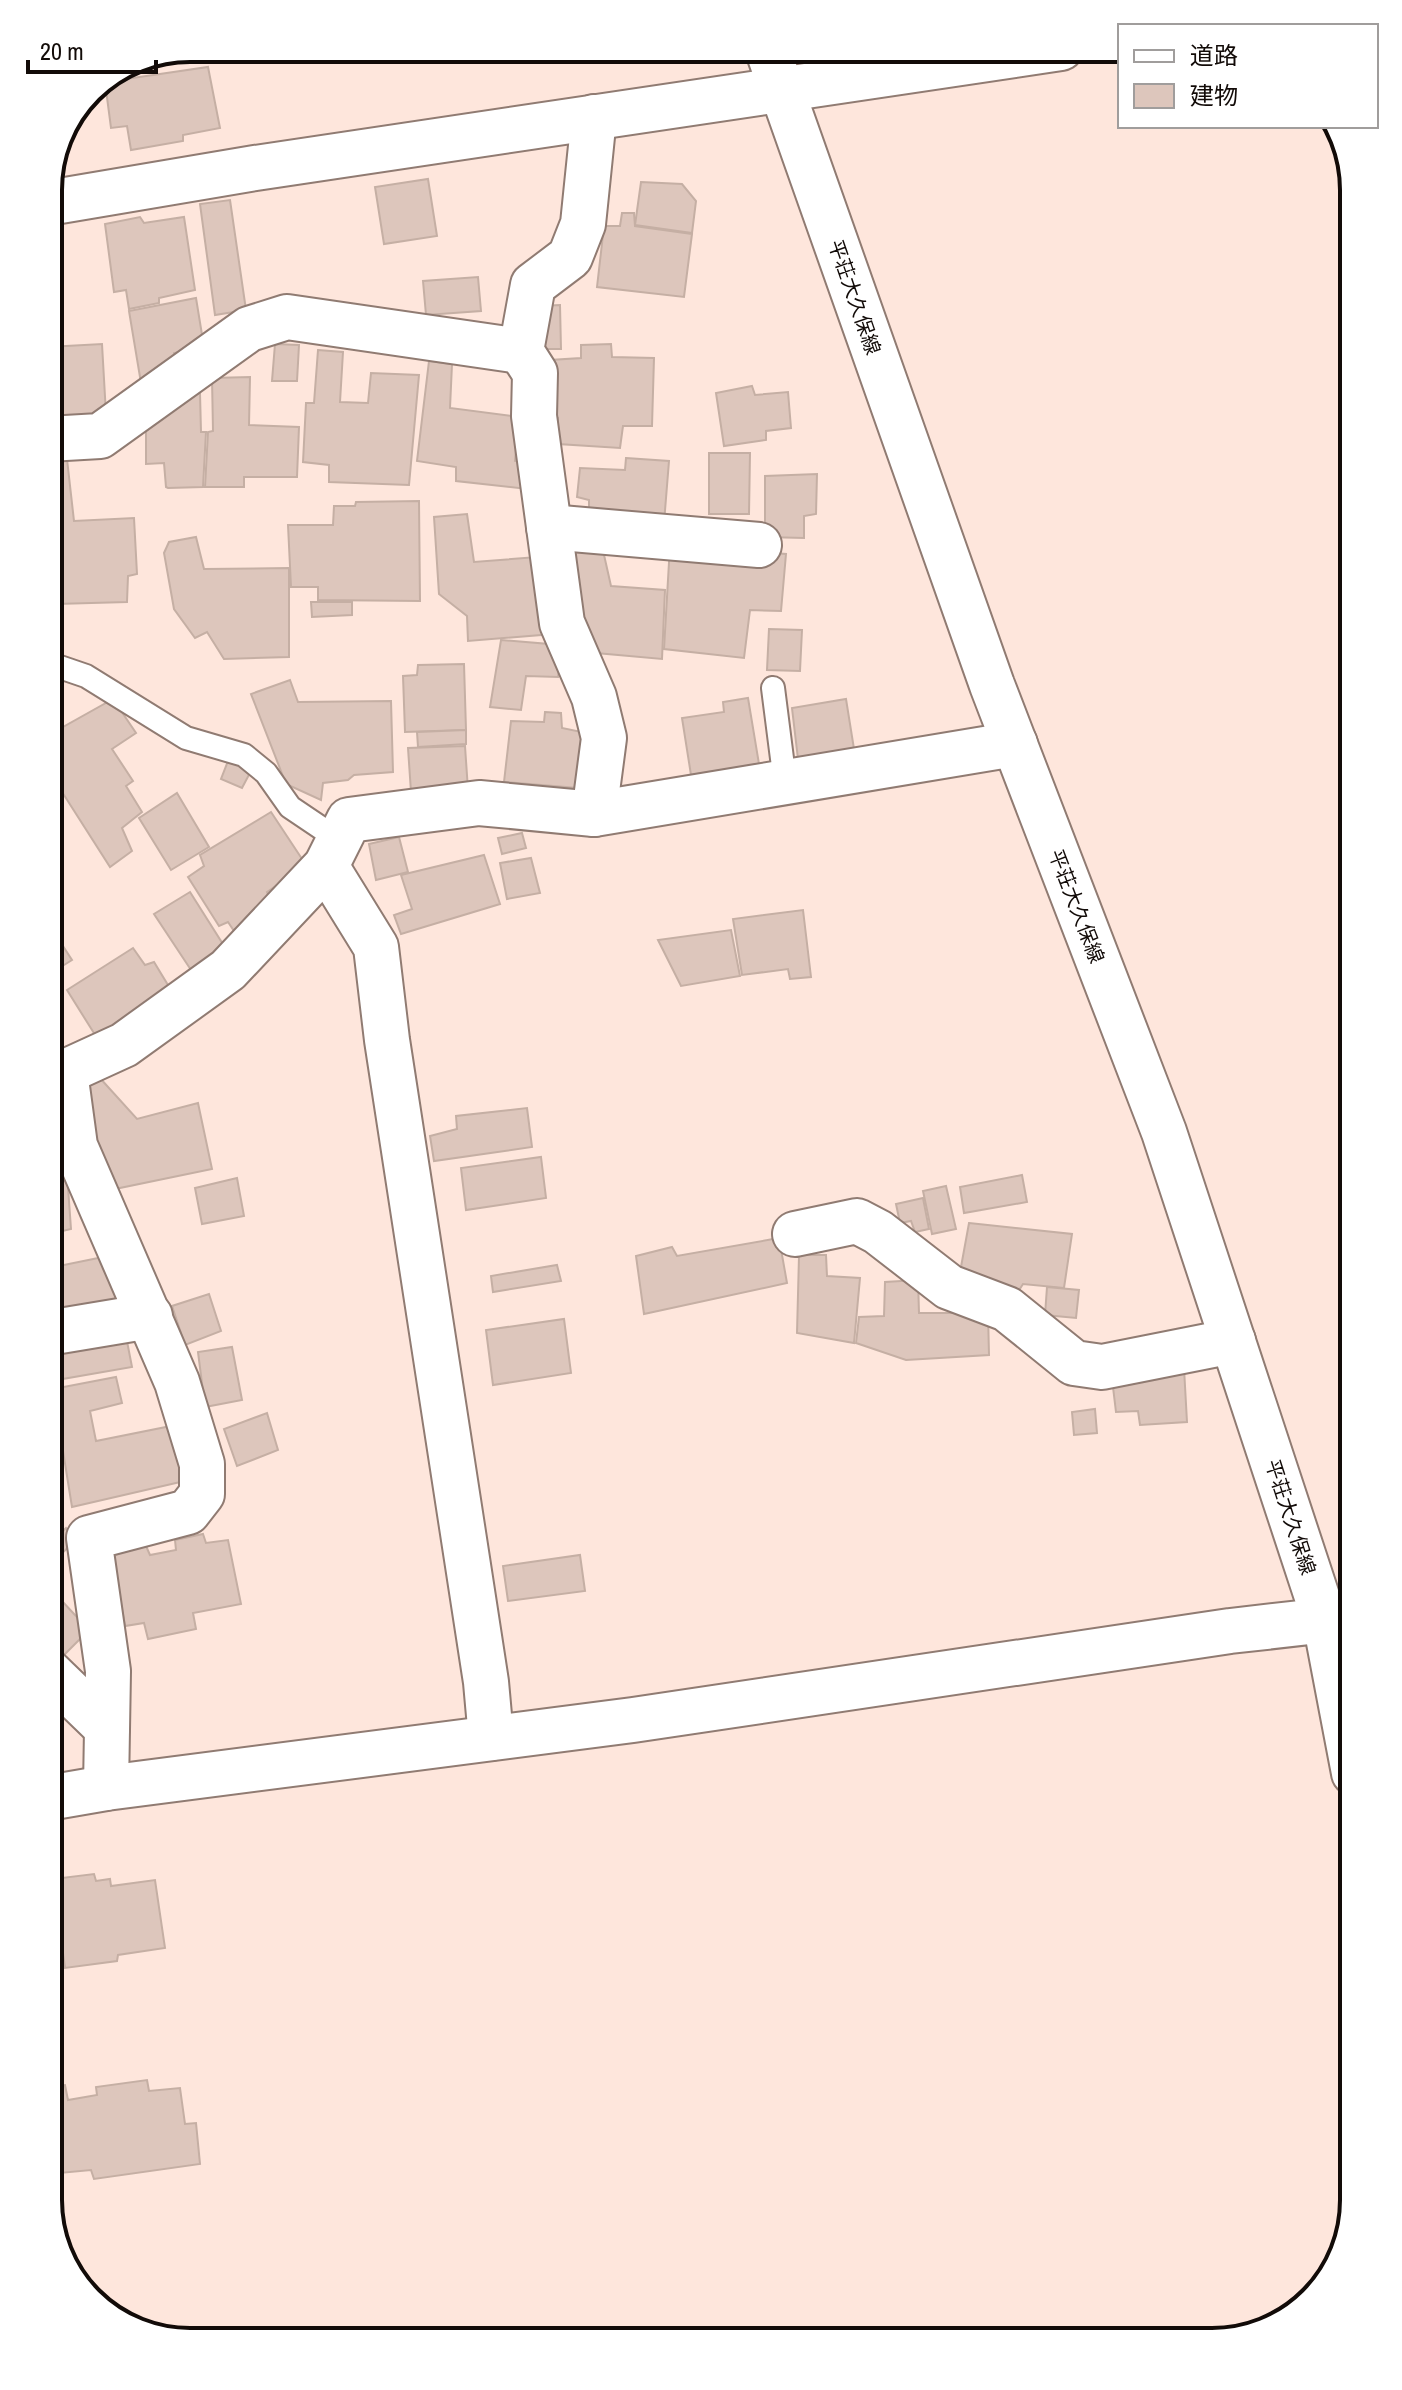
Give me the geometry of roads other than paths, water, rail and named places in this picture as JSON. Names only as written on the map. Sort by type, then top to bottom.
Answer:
[{"type":"street","name":"平荘大久保線","points":[[772,62],[992,685],[1164,1132],[1233,1341],[1339,1619]]},
{"type":"street","points":[[62,201],[255,168],[966,62]]},
{"type":"street","points":[[594,117],[583,224],[570,257],[533,285],[521,351],[535,373],[534,416],[562,623],[594,697],[604,738],[594,814]]},
{"type":"street","points":[[62,438],[100,436],[249,329],[287,317],[521,351]]},
{"type":"street","points":[[549,527],[759,545]]},
{"type":"street","points":[[62,1060],[124,1045],[228,970],[333,853],[349,820],[479,803],[594,814],[1015,744]]},
{"type":"street","points":[[333,853],[376,947],[387,1040],[486,1682],[491,1738]]},
{"type":"street","points":[[62,1088],[75,1146],[177,1382],[202,1464],[202,1494],[188,1512],[89,1538],[108,1671],[106,1788]]},
{"type":"street","points":[[795,1234],[857,1221],[878,1232],[949,1287],[1007,1309],[1074,1363],[1102,1367],[1233,1341]]},
{"type":"street","points":[[62,1331],[150,1316]]},
{"type":"street","points":[[62,1796],[648,1718],[1230,1631],[1339,1619]]},
{"type":"street","points":[[62,1685],[107,1728]]},
{"type":"lane","points":[[62,668],[86,676],[186,738],[244,755],[266,773],[290,807],[333,853]]},
{"type":"lane","points":[[773,688],[785,782]]}]
